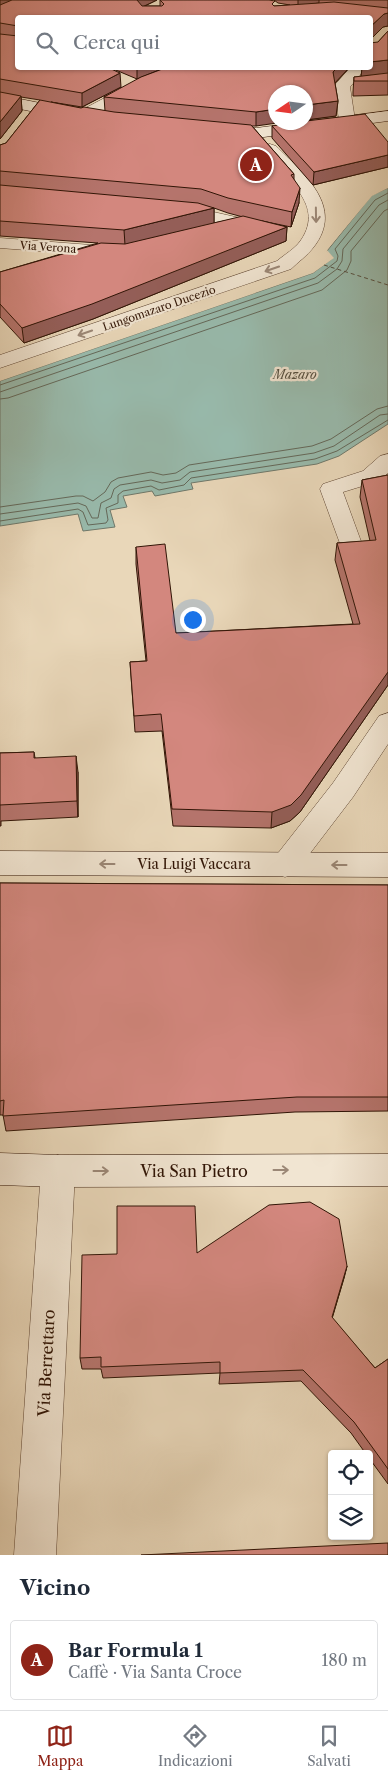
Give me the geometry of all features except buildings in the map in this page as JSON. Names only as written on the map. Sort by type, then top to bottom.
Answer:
[{"type":"street","points":[[82,116],[129,83],[173,70]]},
{"type":"street","points":[[347,120],[342,86],[356,70]]},
{"type":"street","points":[[0,100],[106,119]]},
{"type":"street","points":[[25,122],[36,107]]},
{"type":"street","points":[[208,129],[256,132],[388,116]]},
{"type":"street","name":"Lungomazaro Ducezio","points":[[0,362],[284,265],[301,237],[318,219],[315,200],[256,132]]},
{"type":"street","points":[[163,208],[201,211],[221,219],[251,225],[209,231]]},
{"type":"street","name":"Via Verona","points":[[0,243],[125,252],[134,250]]},
{"type":"street","points":[[350,544],[332,489],[371,476],[388,461]]},
{"type":"street","points":[[285,865],[343,790],[388,723]]},
{"type":"street","name":"Via Luigi Vaccara","points":[[0,864],[388,865]]},
{"type":"street","name":"Via San Pietro","points":[[0,1169],[58,1171],[388,1170]]},
{"type":"street","name":"Via Berrettaro","points":[[35,1555],[58,1171]]},
{"type":"water","name":"Mazaro","points":[[388,188],[388,424],[339,456],[317,464],[191,483],[193,489],[155,496],[152,491],[123,496],[127,507],[110,510],[115,527],[83,531],[78,514],[0,526],[0,381],[313,273],[333,258],[327,251],[372,195]]},
{"type":"pier","points":[[388,185],[388,188],[372,196],[327,250],[334,258],[313,273],[0,381],[0,378],[312,271],[330,257],[325,249],[370,194]]},
{"type":"ferry route","points":[[324,265],[388,285]]},
{"type":"place","name":"Bar Formula 1","points":[[256,165]]}]
